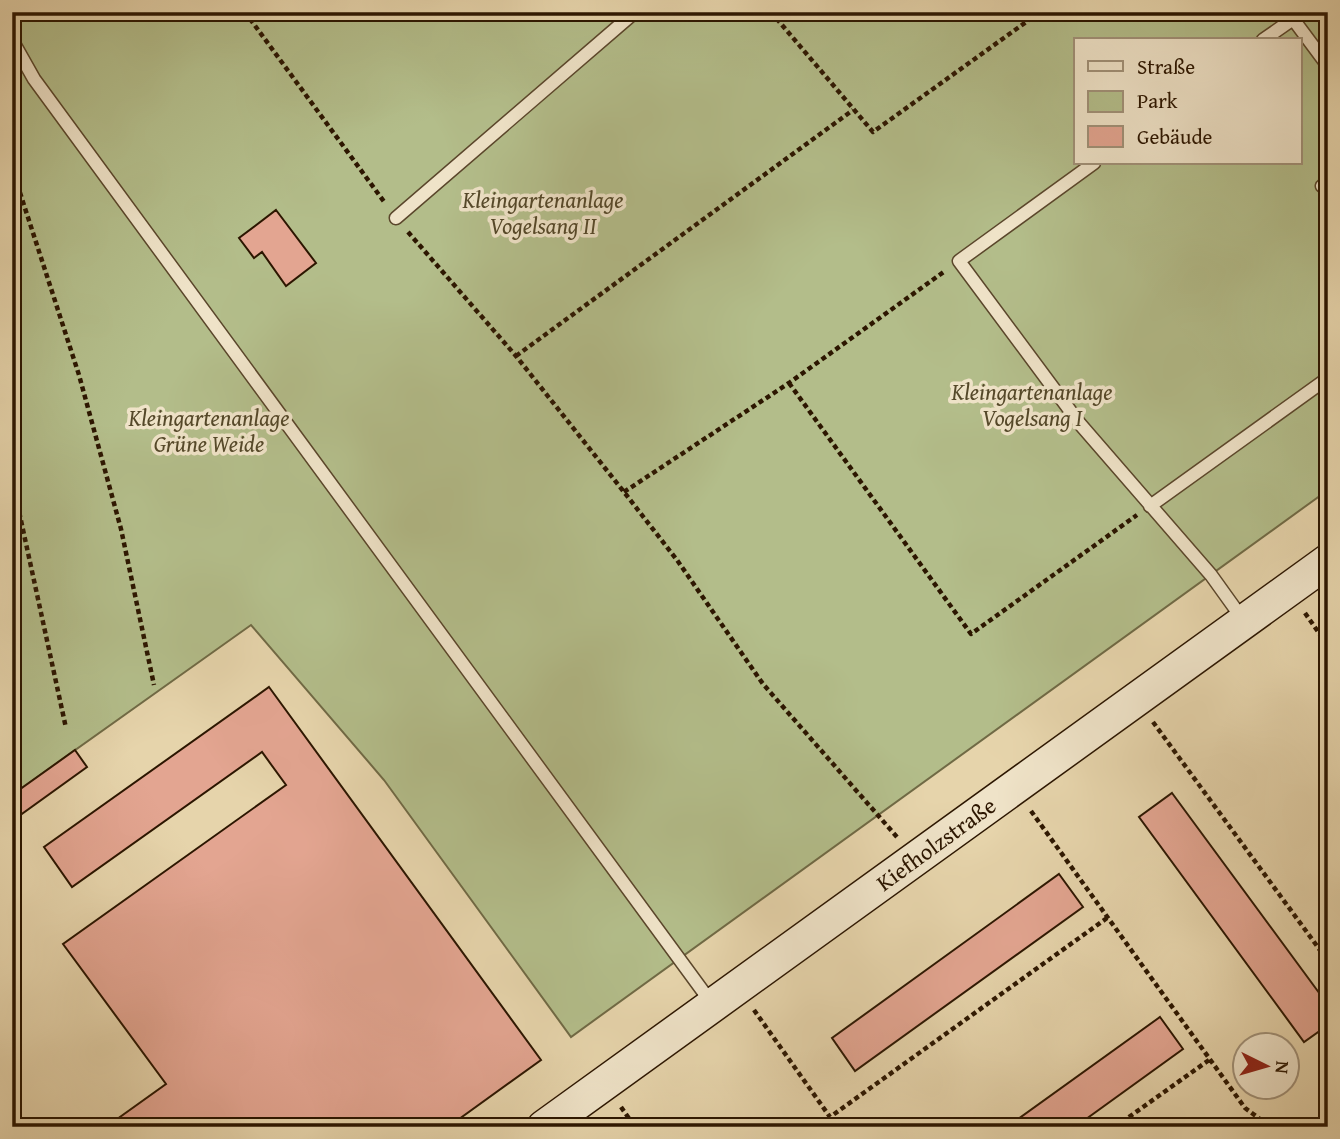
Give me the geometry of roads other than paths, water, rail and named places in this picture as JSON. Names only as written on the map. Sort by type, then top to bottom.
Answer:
[{"type":"street","name":"Kiefholzstraße","points":[[544,1127],[1328,561]]},
{"type":"lane","points":[[396,218],[635,12]]},
{"type":"lane","points":[[1266,38],[1293,19],[1328,66]]},
{"type":"lane","points":[[12,40],[33,79],[725,996]]},
{"type":"lane","points":[[1093,164],[959,261],[1080,424],[1211,575],[1244,622]]},
{"type":"lane","points":[[1150,506],[1328,378]]},
{"type":"park label","name":"Kleingartenanlage Vogelsang II","points":[[543,213]]},
{"type":"park label","name":"Kleingartenanlage Vogelsang I","points":[[1032,405]]},
{"type":"park label","name":"Kleingartenanlage Grüne Weide","points":[[209,431]]}]
